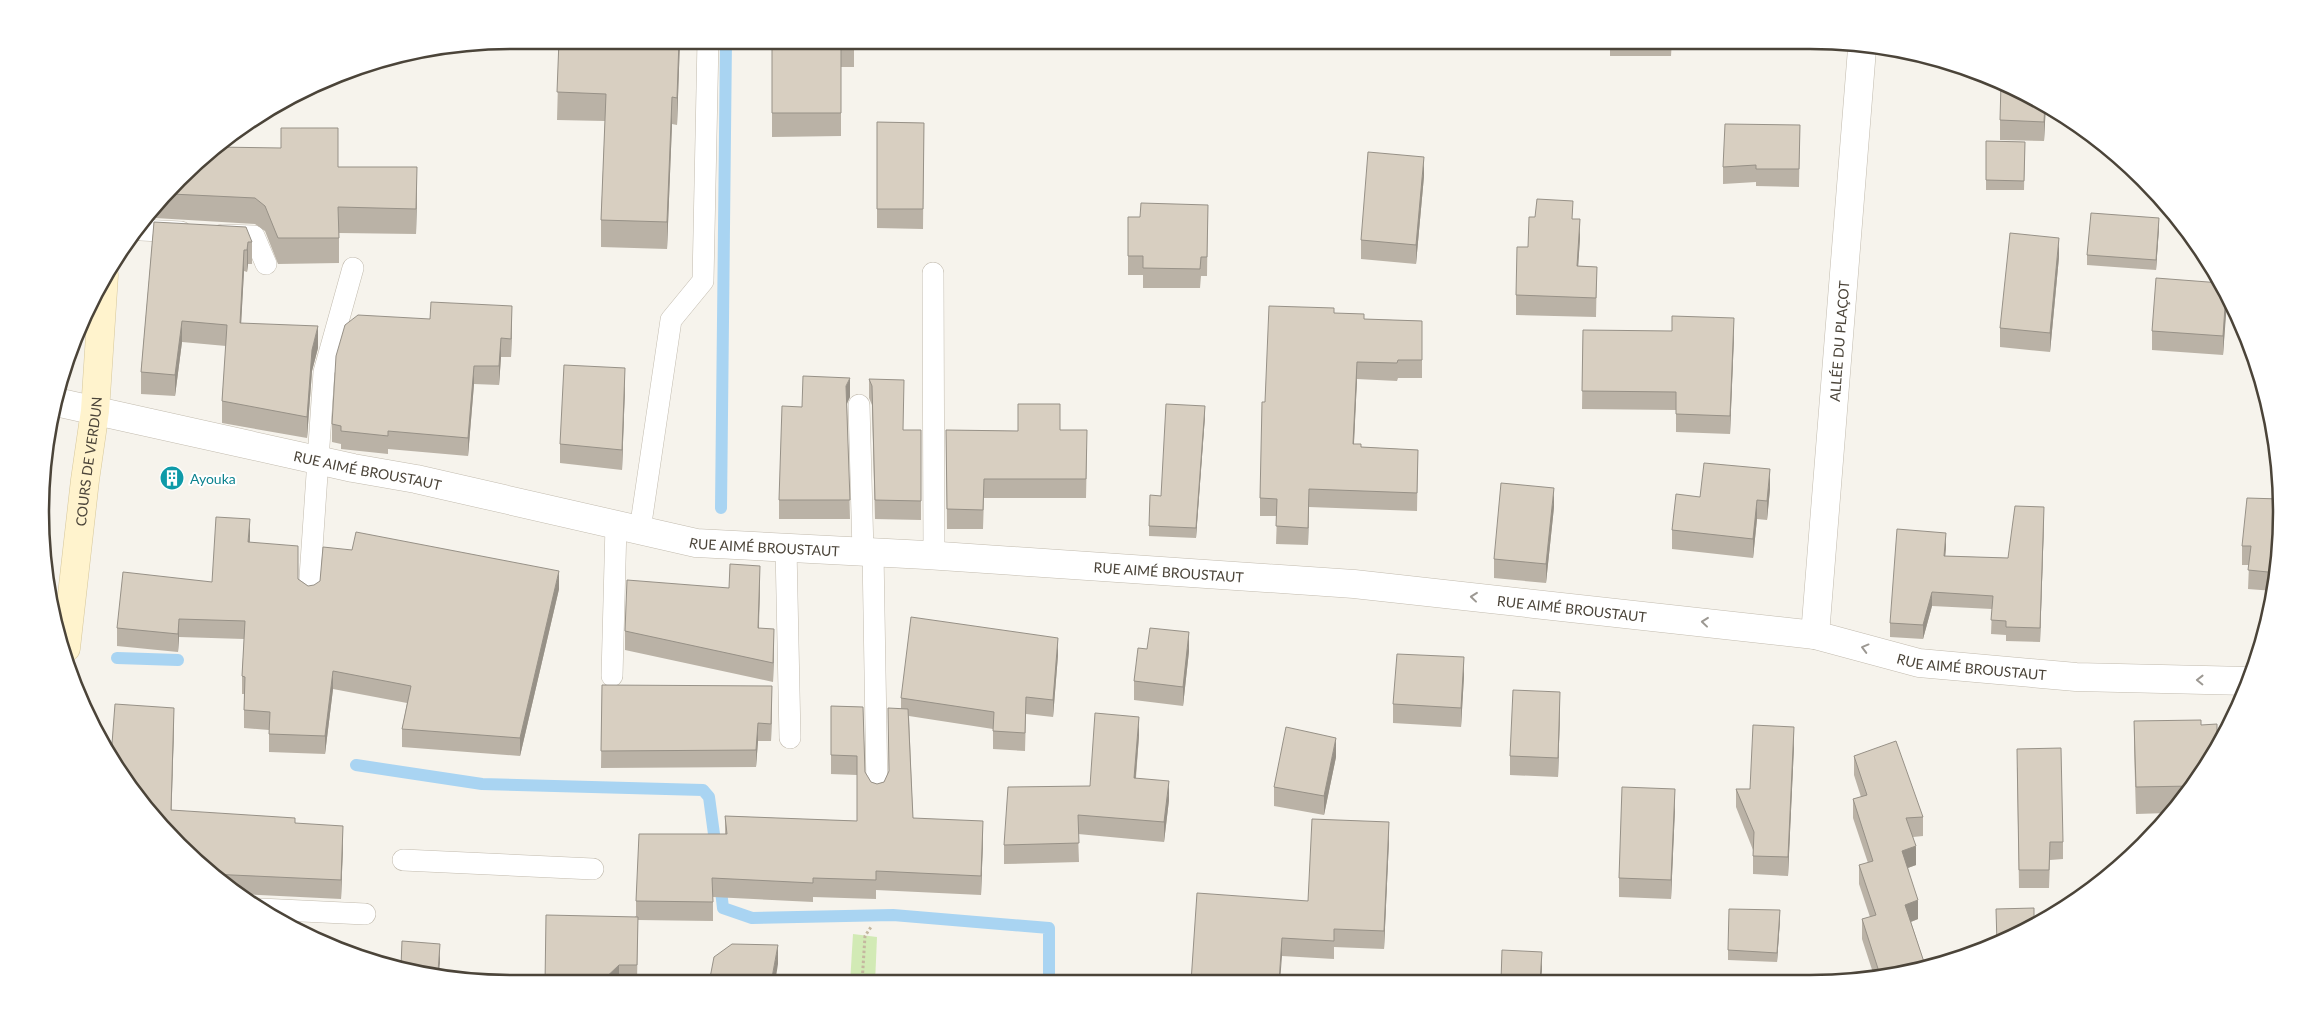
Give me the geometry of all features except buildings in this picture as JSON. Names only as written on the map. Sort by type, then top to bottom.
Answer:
[{"type":"main road","name":"COURS DE VERDUN","points":[[67,639],[85,480],[95,411],[103,296]]},
{"type":"street","name":"ALLÉE DU PLAÇOT","points":[[1815,634],[1862,52]]},
{"type":"street","name":"RUE AIMÉ BROUSTAUT","points":[[62,403],[318,460],[416,479],[696,543],[934,556],[1354,584],[1815,634],[1919,663],[2076,677],[2241,681]]},
{"type":"lane","points":[[612,676],[628,528],[671,320],[703,281],[708,49]]},
{"type":"lane","points":[[144,230],[254,236],[266,264]]},
{"type":"lane","points":[[309,592],[324,372],[353,268]]},
{"type":"lane","points":[[933,274],[934,556]]},
{"type":"lane","points":[[859,405],[868,552],[877,790]]},
{"type":"lane","points":[[786,548],[790,738]]},
{"type":"lane","points":[[403,860],[593,869]]},
{"type":"lane","points":[[275,910],[365,914]]},
{"type":"path","points":[[863,975],[865,936],[871,927]]},
{"type":"green space","points":[[853,934],[877,937],[875,975],[850,975]]},
{"type":"waterway","points":[[721,508],[726,49]]},
{"type":"waterway","points":[[117,658],[178,660]]},
{"type":"waterway","points":[[356,765],[482,784],[703,790],[709,797],[716,849]]},
{"type":"waterway","points":[[720,882],[723,908],[752,918],[893,915],[1049,928],[1049,975]]},
{"type":"place","name":"Ayouka","points":[[172,478]]}]
